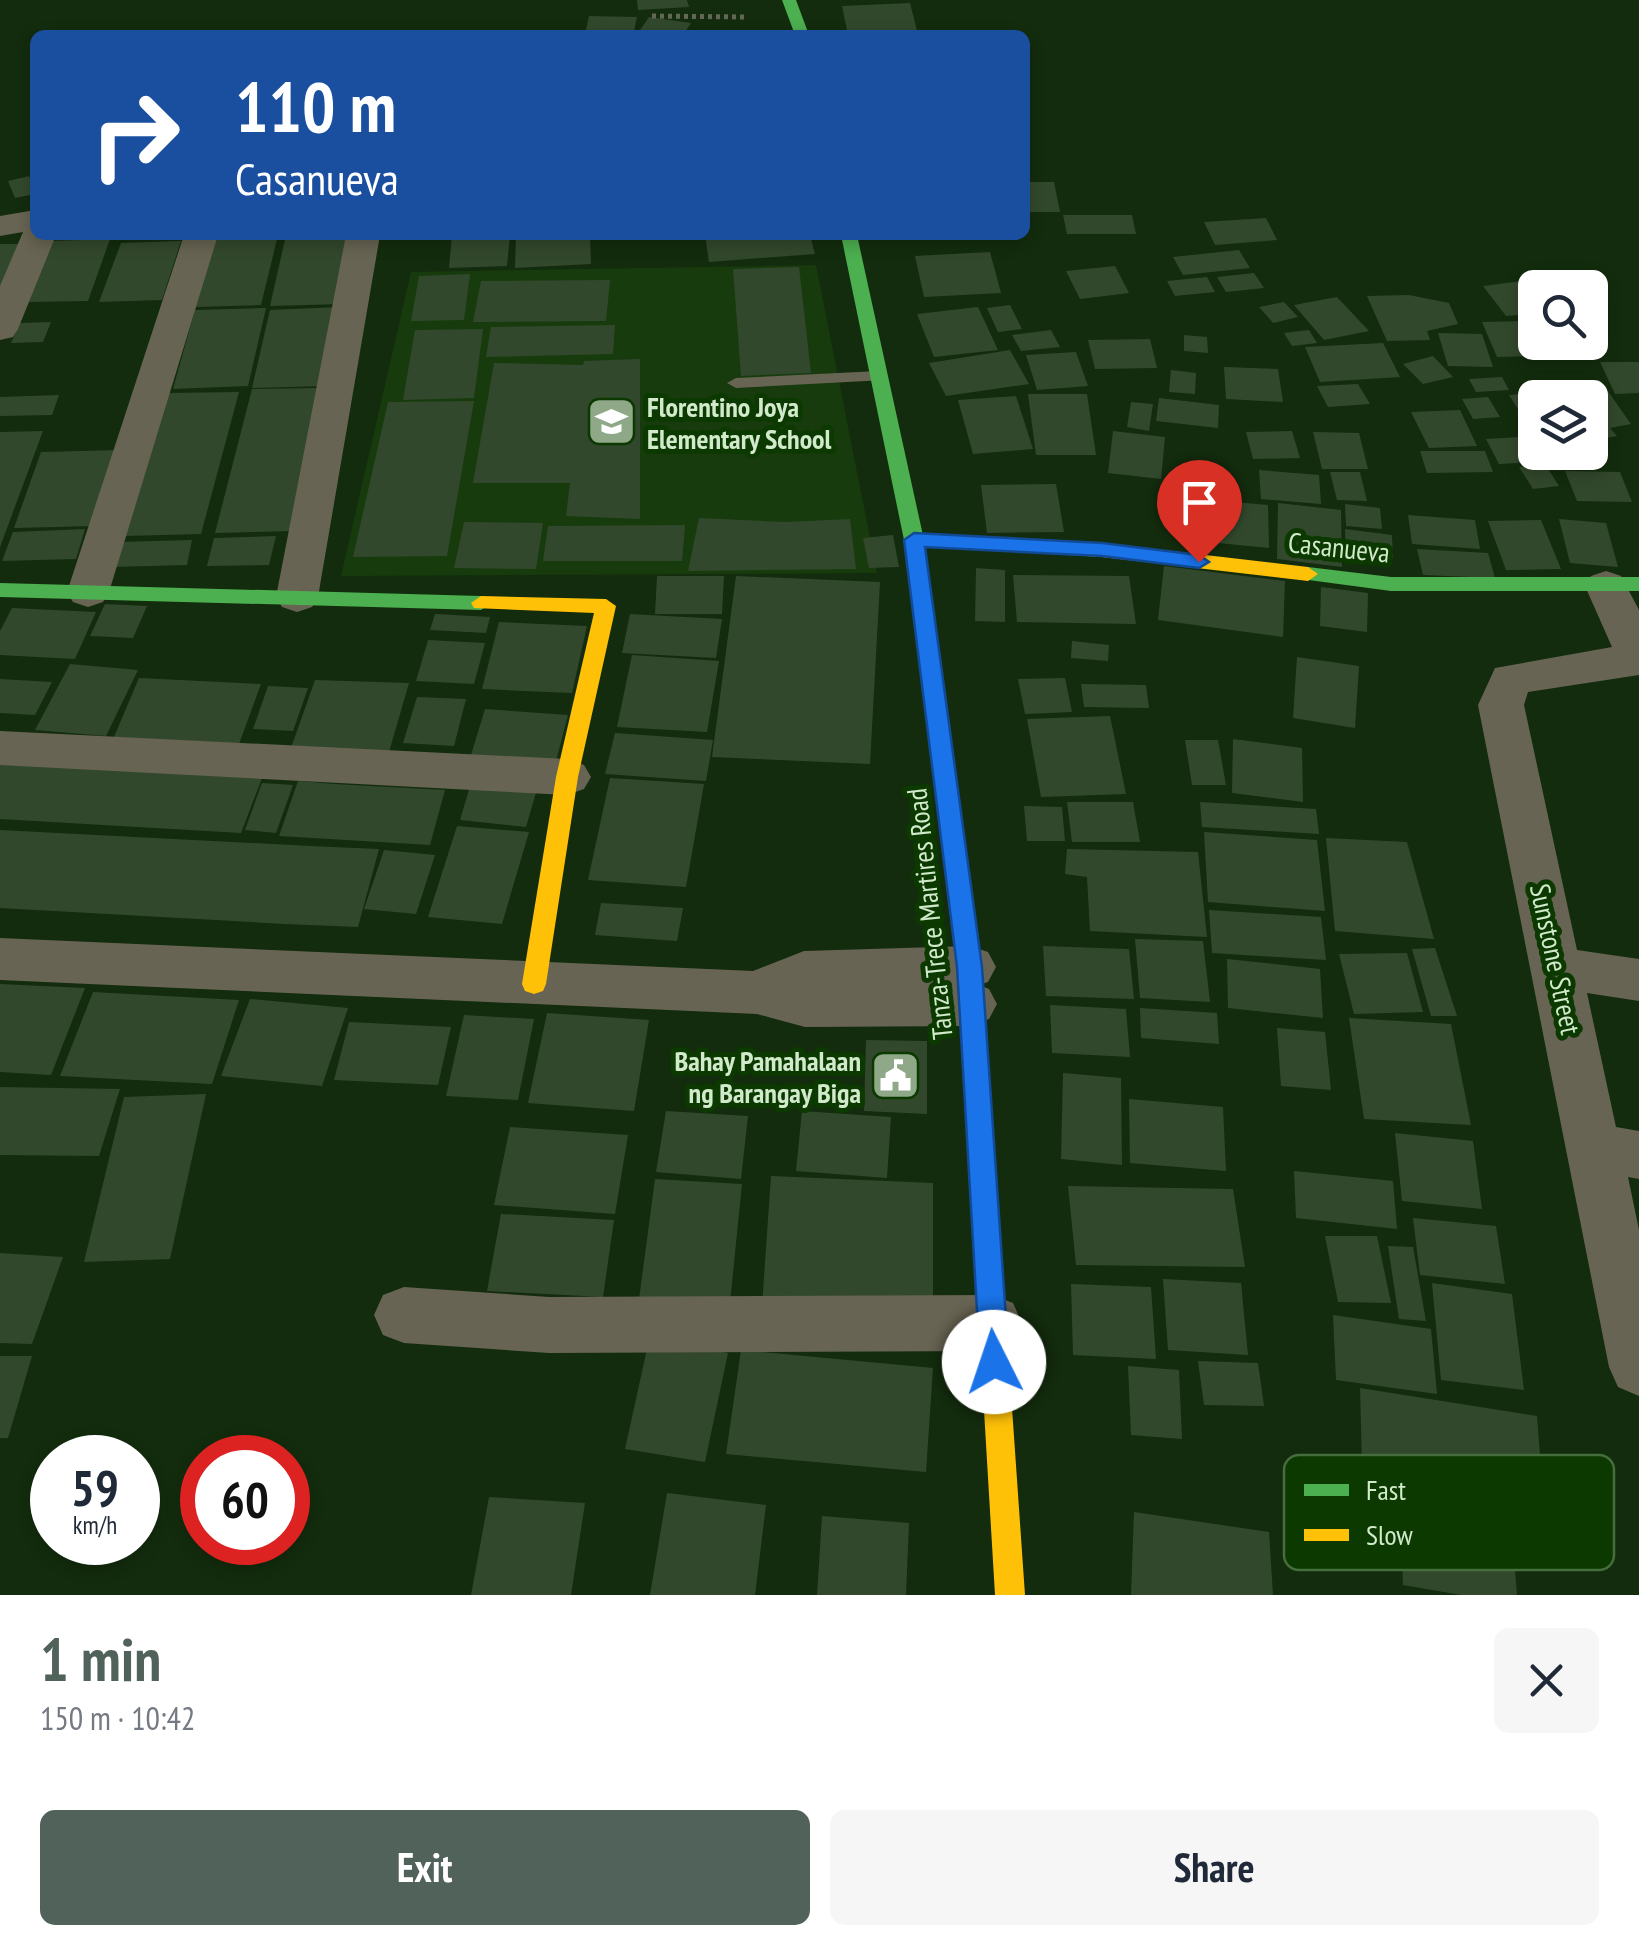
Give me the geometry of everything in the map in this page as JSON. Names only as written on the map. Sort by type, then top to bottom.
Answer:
[{"type":"street","points":[[0,226],[30,221]]},
{"type":"street","points":[[0,329],[37,240]]},
{"type":"street","points":[[88,592],[200,240]]},
{"type":"street","points":[[296,596],[362,240]]},
{"type":"street","name":"Tanza-Trece Martires Road","points":[[849,240],[914,540],[970,986],[1010,1595]]},
{"type":"street","name":"Casanueva","points":[[914,540],[1102,550],[1390,584],[1622,586]]},
{"type":"street","points":[[1622,586],[1639,658]]},
{"type":"street","points":[[0,590],[606,606],[567,777],[534,984]]},
{"type":"street","name":"Sunstone Street","points":[[1639,658],[1512,679],[1501,704],[1559,968],[1616,1151],[1639,1367]]},
{"type":"street","points":[[0,748],[567,777]]},
{"type":"street","points":[[0,959],[757,992],[805,1005],[970,986]]},
{"type":"street","points":[[1559,968],[1639,980]]},
{"type":"street","points":[[404,1315],[549,1325],[992,1323]]},
{"type":"lane","points":[[736,383],[879,376]]},
{"type":"path","points":[[652,16],[796,18]]},
{"type":"shaded area","name":"Florentino Joya Elementary School","points":[[816,265],[877,573],[341,576],[411,272]]},
{"type":"building","points":[[637,0],[687,0],[689,7],[638,10]]},
{"type":"building","points":[[910,3],[917,30],[847,30],[842,6]]},
{"type":"building","points":[[589,16],[637,17],[634,30],[586,30]]},
{"type":"building","points":[[649,17],[691,23],[686,30],[640,30]]},
{"type":"building","points":[[29,176],[30,195],[15,198],[8,181]]},
{"type":"building","points":[[1030,182],[1054,182],[1060,212],[1030,212]]},
{"type":"building","points":[[1063,215],[1132,215],[1136,234],[1067,234]]},
{"type":"building","points":[[1266,218],[1277,240],[1215,245],[1204,222]]},
{"type":"building","points":[[110,240],[88,301],[27,302],[51,241]]},
{"type":"building","points":[[215,240],[277,240],[261,305],[196,307]]},
{"type":"building","points":[[285,240],[356,240],[343,304],[270,306]]},
{"type":"building","points":[[452,240],[510,240],[507,266],[449,268]]},
{"type":"building","points":[[516,240],[590,240],[591,264],[515,268]]},
{"type":"building","points":[[706,240],[811,240],[815,254],[709,262]]},
{"type":"building","points":[[181,241],[162,300],[99,302],[121,243]]},
{"type":"building","points":[[0,244],[21,244],[0,288]]},
{"type":"building","points":[[1239,250],[1250,268],[1183,275],[1173,257]]},
{"type":"building","points":[[990,252],[1001,293],[924,297],[915,256]]},
{"type":"building","points":[[1115,266],[1129,293],[1080,299],[1066,271]]},
{"type":"building","points":[[799,267],[811,373],[741,376],[733,269]]},
{"type":"building","points":[[1254,273],[1264,288],[1226,292],[1217,277]]},
{"type":"building","points":[[470,274],[464,320],[411,321],[419,276]]},
{"type":"building","points":[[1207,277],[1215,292],[1175,296],[1167,281]]},
{"type":"building","points":[[610,280],[606,321],[473,322],[481,281]]},
{"type":"building","points":[[1518,282],[1518,315],[1506,316],[1483,286]]},
{"type":"building","points":[[1409,295],[1449,303],[1458,324],[1427,331],[1430,340],[1387,341],[1367,296]]},
{"type":"building","points":[[1337,297],[1369,331],[1324,340],[1294,305]]},
{"type":"building","points":[[1284,302],[1298,317],[1273,323],[1259,307]]},
{"type":"building","points":[[1010,305],[1022,329],[998,332],[987,308]]},
{"type":"building","points":[[340,307],[325,386],[252,388],[270,310]]},
{"type":"building","points":[[978,307],[998,350],[934,357],[917,314]]},
{"type":"building","points":[[266,308],[248,386],[173,389],[195,310]]},
{"type":"building","points":[[1518,321],[1518,357],[1497,357],[1482,322]]},
{"type":"building","points":[[51,322],[43,342],[11,343],[20,323]]},
{"type":"building","points":[[615,325],[613,354],[486,357],[491,327]]},
{"type":"building","points":[[483,329],[474,398],[403,400],[415,330]]},
{"type":"building","points":[[1051,330],[1060,347],[1021,351],[1012,335]]},
{"type":"building","points":[[1309,330],[1317,343],[1292,346],[1284,333]]},
{"type":"building","points":[[1438,333],[1482,334],[1493,367],[1448,366]]},
{"type":"building","points":[[1184,335],[1207,337],[1208,353],[1184,351]]},
{"type":"building","points":[[1150,339],[1157,368],[1095,369],[1088,340]]},
{"type":"building","points":[[1383,343],[1400,377],[1320,382],[1305,347]]},
{"type":"building","points":[[1010,350],[1029,384],[946,396],[929,363]]},
{"type":"building","points":[[1076,352],[1088,386],[1037,390],[1026,355]]},
{"type":"building","points":[[1433,356],[1453,377],[1423,384],[1403,364]]},
{"type":"building","points":[[640,359],[640,519],[566,516],[570,483],[473,483],[494,363],[583,365],[584,361]]},
{"type":"building","points":[[1600,362],[1639,362],[1639,393],[1615,394]]},
{"type":"building","points":[[1224,367],[1278,369],[1283,402],[1226,399]]},
{"type":"building","points":[[1171,370],[1196,373],[1195,394],[1169,392]]},
{"type":"building","points":[[1502,377],[1509,390],[1476,392],[1469,379]]},
{"type":"building","points":[[1358,384],[1370,404],[1328,407],[1317,386]]},
{"type":"building","points":[[321,388],[290,531],[215,533],[252,389]]},
{"type":"building","points":[[1608,391],[1631,424],[1610,428],[1617,436],[1608,438]]},
{"type":"building","points":[[239,392],[201,534],[124,536],[168,393]]},
{"type":"building","points":[[1028,394],[1087,394],[1096,455],[1036,455]]},
{"type":"building","points":[[1518,394],[1518,409],[1509,395]]},
{"type":"building","points":[[59,395],[52,415],[0,416],[0,397]]},
{"type":"building","points":[[1016,396],[1033,449],[973,454],[958,400]]},
{"type":"building","points":[[1488,397],[1500,417],[1473,419],[1462,399]]},
{"type":"building","points":[[1159,398],[1219,405],[1218,428],[1156,421]]},
{"type":"building","points":[[474,401],[447,556],[353,557],[388,402]]},
{"type":"building","points":[[1131,402],[1153,404],[1149,431],[1127,427]]},
{"type":"building","points":[[1460,410],[1477,446],[1429,448],[1411,412]]},
{"type":"building","points":[[43,431],[0,547],[0,432]]},
{"type":"building","points":[[1113,431],[1165,437],[1161,479],[1108,473]]},
{"type":"building","points":[[1292,431],[1300,458],[1253,459],[1246,432]]},
{"type":"building","points":[[1313,432],[1359,433],[1368,469],[1322,469]]},
{"type":"building","points":[[1518,437],[1518,463],[1499,464],[1486,439]]},
{"type":"building","points":[[120,450],[96,526],[14,528],[41,452]]},
{"type":"building","points":[[1420,451],[1485,451],[1493,472],[1427,473]]},
{"type":"building","points":[[1259,470],[1319,475],[1321,504],[1261,499]]},
{"type":"building","points":[[1521,470],[1549,470],[1559,486],[1533,489]]},
{"type":"building","points":[[1565,471],[1620,472],[1632,502],[1577,501]]},
{"type":"building","points":[[1330,472],[1360,472],[1367,501],[1337,500]]},
{"type":"building","points":[[1056,484],[1064,532],[987,533],[981,485]]},
{"type":"building","points":[[1178,497],[1268,505],[1269,548],[1177,539]]},
{"type":"building","points":[[1278,503],[1341,510],[1342,567],[1277,559]]},
{"type":"building","points":[[1345,504],[1380,508],[1382,529],[1346,526]]},
{"type":"building","points":[[1408,515],[1475,520],[1480,549],[1412,544]]},
{"type":"building","points":[[699,518],[785,522],[850,519],[856,569],[688,571]]},
{"type":"building","points":[[1559,519],[1606,523],[1618,567],[1570,563]]},
{"type":"building","points":[[1541,520],[1561,569],[1506,570],[1488,521]]},
{"type":"building","points":[[464,522],[543,523],[536,569],[454,568]]},
{"type":"building","points":[[685,525],[682,561],[543,561],[548,526]]},
{"type":"building","points":[[85,529],[76,559],[2,561],[13,532]]},
{"type":"building","points":[[1345,529],[1392,535],[1393,558],[1346,553]]},
{"type":"building","points":[[893,535],[899,567],[869,568],[863,538]]},
{"type":"building","points":[[276,536],[269,565],[207,566],[214,538]]},
{"type":"building","points":[[192,540],[187,565],[111,567],[119,542]]},
{"type":"building","points":[[1417,549],[1488,553],[1495,578],[1423,575]]},
{"type":"building","points":[[1164,566],[1285,581],[1283,637],[1158,620]]},
{"type":"building","points":[[976,568],[1005,570],[1005,622],[975,621]]},
{"type":"building","points":[[1013,575],[1129,576],[1136,624],[1017,622]]},
{"type":"building","points":[[657,576],[724,576],[722,614],[655,614]]},
{"type":"building","points":[[736,576],[880,582],[870,764],[712,757]]},
{"type":"building","points":[[1321,587],[1368,593],[1367,632],[1320,626]]},
{"type":"building","points":[[105,604],[147,606],[133,638],[90,636]]},
{"type":"building","points":[[12,608],[96,612],[75,659],[0,655],[0,631]]},
{"type":"building","points":[[435,614],[490,617],[486,633],[430,630]]},
{"type":"building","points":[[630,614],[722,619],[716,658],[622,653]]},
{"type":"building","points":[[499,622],[587,626],[572,693],[482,689]]},
{"type":"building","points":[[428,640],[485,643],[474,684],[416,681]]},
{"type":"building","points":[[1072,641],[1109,645],[1108,661],[1071,658]]},
{"type":"building","points":[[632,655],[719,661],[707,732],[617,727]]},
{"type":"building","points":[[1297,657],[1359,666],[1355,728],[1293,718]]},
{"type":"building","points":[[70,664],[138,670],[106,736],[35,730]]},
{"type":"building","points":[[139,678],[261,684],[239,744],[114,737]]},
{"type":"building","points":[[1065,678],[1072,712],[1025,714],[1018,679]]},
{"type":"building","points":[[0,679],[52,682],[35,715],[0,713]]},
{"type":"building","points":[[315,680],[409,683],[389,752],[291,748]]},
{"type":"building","points":[[1081,684],[1146,685],[1149,708],[1084,707]]},
{"type":"building","points":[[268,686],[308,688],[293,731],[253,729]]},
{"type":"building","points":[[417,697],[466,699],[454,746],[403,743]]},
{"type":"building","points":[[485,709],[568,715],[556,761],[471,755]]},
{"type":"building","points":[[1110,716],[1126,794],[1041,797],[1027,719]]},
{"type":"building","points":[[615,733],[713,740],[706,781],[605,774]]},
{"type":"building","points":[[1233,739],[1302,748],[1303,802],[1232,793]]},
{"type":"building","points":[[1185,740],[1218,740],[1226,785],[1192,785]]},
{"type":"building","points":[[0,759],[264,773],[241,833],[0,819]]},
{"type":"building","points":[[610,778],[704,784],[686,887],[588,880]]},
{"type":"building","points":[[298,781],[445,790],[430,845],[279,836]]},
{"type":"building","points":[[262,783],[293,785],[276,833],[245,830]]},
{"type":"building","points":[[471,783],[537,789],[526,827],[460,820]]},
{"type":"building","points":[[1067,802],[1133,802],[1140,842],[1072,842]]},
{"type":"building","points":[[1200,802],[1316,809],[1319,834],[1202,827]]},
{"type":"building","points":[[1024,806],[1062,807],[1065,841],[1027,841]]},
{"type":"building","points":[[457,826],[529,832],[502,924],[428,917]]},
{"type":"building","points":[[0,830],[379,849],[358,927],[285,924],[0,908]]},
{"type":"building","points":[[1204,832],[1317,840],[1325,911],[1208,902]]},
{"type":"building","points":[[1326,838],[1407,842],[1434,939],[1335,931]]},
{"type":"building","points":[[1067,849],[1198,852],[1207,937],[1090,931],[1087,877],[1065,874]]},
{"type":"building","points":[[384,850],[435,855],[416,914],[364,909]]},
{"type":"building","points":[[601,903],[683,908],[677,941],[595,935]]},
{"type":"building","points":[[1209,910],[1321,917],[1326,960],[1212,953]]},
{"type":"building","points":[[1135,939],[1203,941],[1210,1002],[1140,998]]},
{"type":"building","points":[[1043,946],[1129,949],[1134,999],[1046,996]]},
{"type":"building","points":[[1435,948],[1457,1016],[1431,1016],[1412,949]]},
{"type":"building","points":[[1407,953],[1423,1012],[1354,1014],[1339,954]]},
{"type":"building","points":[[1227,959],[1320,969],[1323,1018],[1228,1008]]},
{"type":"building","points":[[0,984],[85,988],[51,1075],[0,1072]]},
{"type":"building","points":[[93,992],[239,1000],[212,1084],[60,1076]]},
{"type":"building","points":[[250,999],[348,1008],[322,1086],[221,1076]]},
{"type":"building","points":[[1050,1005],[1126,1009],[1130,1057],[1052,1053]]},
{"type":"building","points":[[1140,1008],[1217,1013],[1219,1044],[1141,1038]]},
{"type":"building","points":[[547,1013],[649,1020],[634,1111],[528,1103]]},
{"type":"building","points":[[464,1015],[534,1019],[518,1100],[446,1096]]},
{"type":"building","points":[[1349,1018],[1451,1024],[1471,1125],[1364,1119]]},
{"type":"building","points":[[349,1022],[451,1027],[438,1085],[334,1080]]},
{"type":"building","points":[[1277,1028],[1325,1032],[1331,1090],[1281,1086]]},
{"type":"building","name":"Bahay Pamahalaan ng Barangay Biga","points":[[866,1040],[927,1041],[927,1114],[864,1111]]},
{"type":"building","points":[[1063,1073],[1121,1078],[1122,1165],[1061,1159]]},
{"type":"building","points":[[0,1087],[120,1089],[99,1156],[0,1155]]},
{"type":"building","points":[[206,1094],[170,1259],[84,1262],[124,1097]]},
{"type":"building","points":[[1129,1099],[1223,1107],[1226,1171],[1130,1163]]},
{"type":"building","points":[[666,1111],[748,1116],[741,1179],[656,1172]]},
{"type":"building","points":[[802,1111],[891,1117],[887,1178],[796,1171]]},
{"type":"building","points":[[510,1127],[628,1135],[615,1214],[494,1205]]},
{"type":"building","points":[[1395,1133],[1473,1141],[1482,1209],[1402,1201]]},
{"type":"building","points":[[1294,1171],[1393,1181],[1397,1229],[1296,1218]]},
{"type":"building","points":[[771,1176],[933,1183],[933,1314],[762,1306]]},
{"type":"building","points":[[655,1179],[742,1184],[729,1312],[638,1307]]},
{"type":"building","points":[[1068,1186],[1233,1189],[1245,1267],[1076,1265]]},
{"type":"building","points":[[501,1214],[614,1220],[603,1297],[487,1291]]},
{"type":"building","points":[[1413,1218],[1496,1226],[1505,1284],[1420,1275]]},
{"type":"building","points":[[1325,1236],[1377,1236],[1391,1303],[1338,1302]]},
{"type":"building","points":[[1388,1246],[1413,1247],[1426,1321],[1399,1319]]},
{"type":"building","points":[[0,1253],[63,1257],[32,1344],[0,1343]]},
{"type":"building","points":[[1163,1279],[1241,1283],[1248,1355],[1168,1350]]},
{"type":"building","points":[[1432,1283],[1512,1294],[1524,1390],[1441,1380]]},
{"type":"building","points":[[1071,1284],[1151,1287],[1156,1359],[1073,1355]]},
{"type":"building","points":[[1333,1315],[1431,1329],[1437,1394],[1336,1380]]},
{"type":"building","points":[[649,1340],[728,1353],[705,1462],[625,1449]]},
{"type":"building","points":[[741,1350],[933,1368],[926,1472],[726,1454]]},
{"type":"building","points":[[0,1356],[32,1356],[8,1438],[0,1438]]},
{"type":"building","points":[[1198,1361],[1258,1363],[1264,1406],[1204,1405]]},
{"type":"building","points":[[1128,1366],[1179,1370],[1182,1439],[1131,1435]]},
{"type":"building","points":[[1360,1388],[1537,1416],[1540,1455],[1362,1455]]},
{"type":"building","points":[[667,1493],[766,1505],[755,1595],[650,1595]]},
{"type":"building","points":[[489,1497],[585,1503],[571,1595],[471,1595]]},
{"type":"building","points":[[1134,1512],[1269,1532],[1273,1595],[1131,1595]]},
{"type":"building","points":[[822,1516],[909,1523],[906,1595],[817,1595]]},
{"type":"building","points":[[1402,1570],[1515,1570],[1517,1595],[1461,1595],[1403,1585]]},
{"type":"traffic: fast","points":[[789,0],[800,30]]},
{"type":"traffic: fast","points":[[850,240],[914,540],[971,990]]},
{"type":"traffic: fast","points":[[1308,574],[1391,584],[1639,584]]},
{"type":"traffic: fast","points":[[0,590],[481,603]]},
{"type":"traffic: slow","points":[[914,540],[1102,550],[1308,574]]},
{"type":"traffic: slow","points":[[481,603],[606,606],[567,777],[534,984]]},
{"type":"traffic: slow","points":[[971,990],[1010,1595]]},
{"type":"place","name":"Florentino Joya Elementary School","points":[[612,422]]},
{"type":"place","name":"Bahay Pamahalaan ng Barangay Biga","points":[[896,1076]]},
{"type":"route","points":[[994,1362],[970,967],[914,540],[1102,550],[1199,562]]}]
